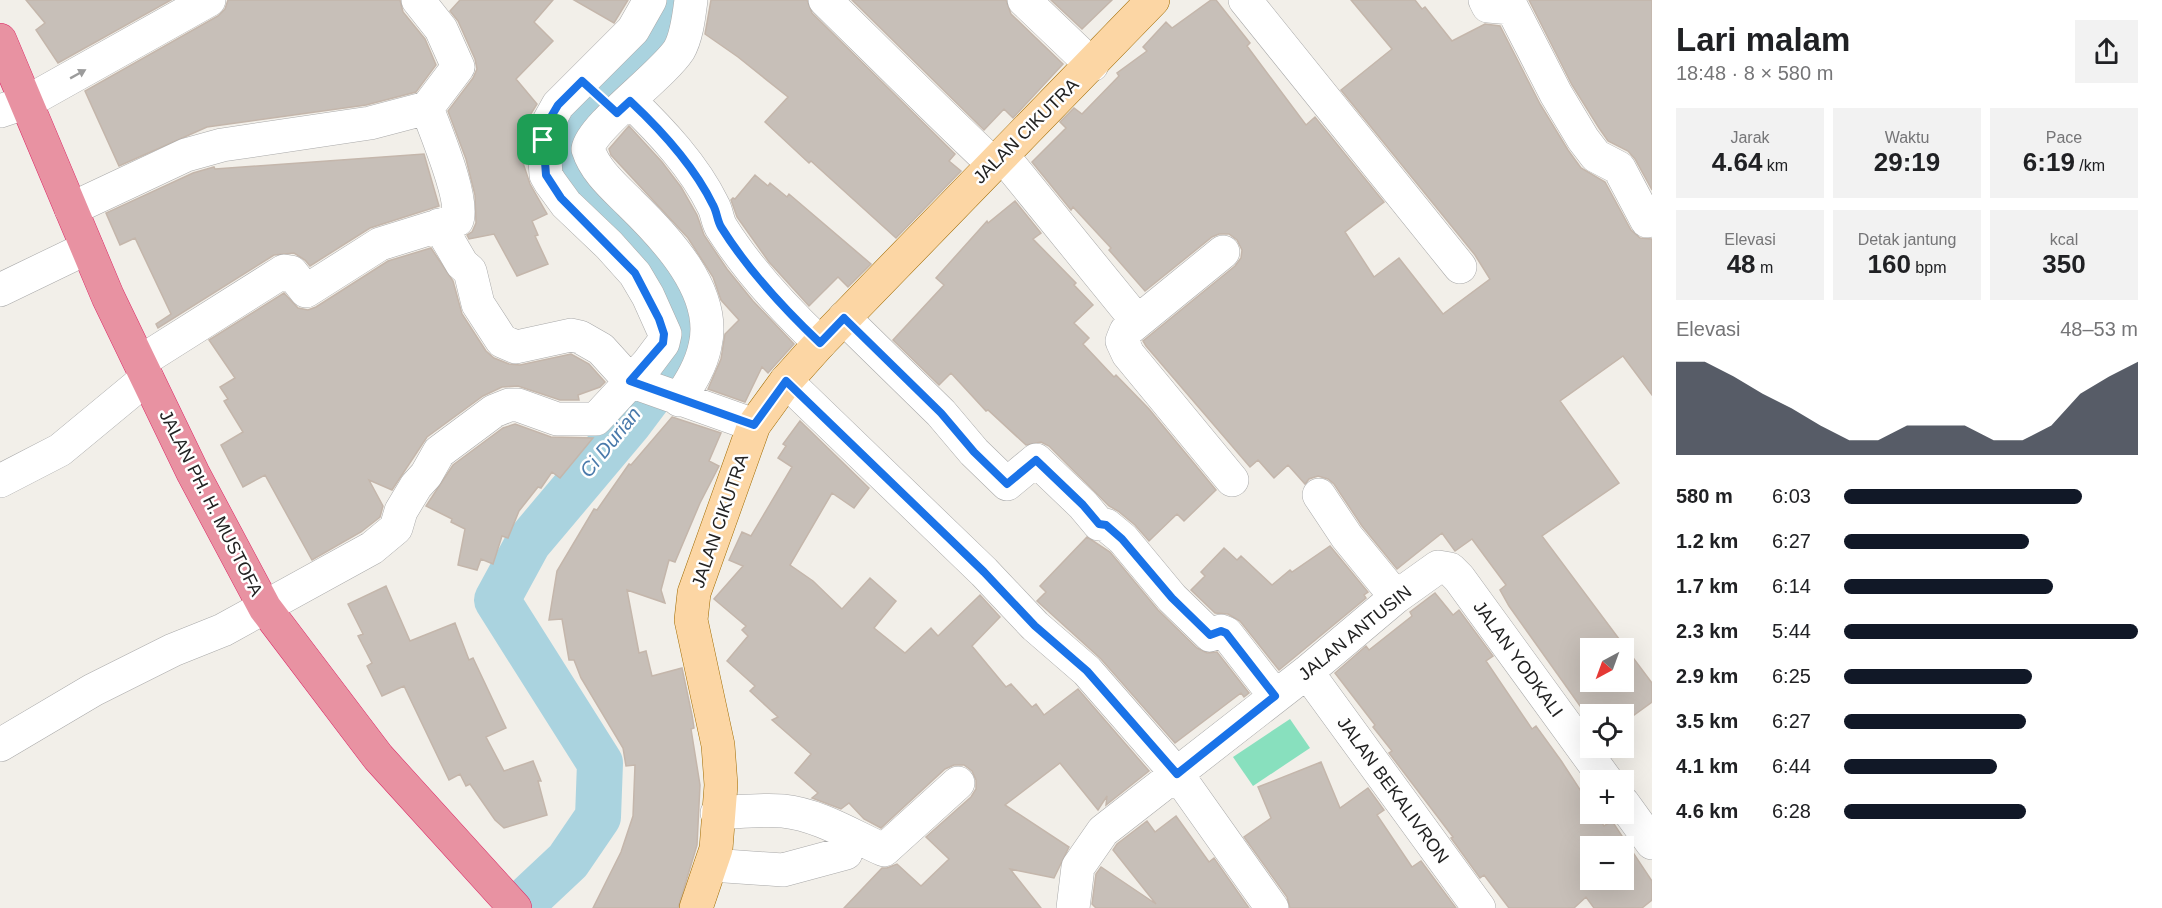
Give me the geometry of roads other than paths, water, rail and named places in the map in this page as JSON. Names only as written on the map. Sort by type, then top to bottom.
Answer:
[{"type":"highway","name":"JALAN PH. H. MUSTOFA","points":[[0,40],[13,106],[71,208],[87,248],[193,473],[265,608],[378,757],[505,896]]},
{"type":"main road","name":"JALAN CIKUTRA","points":[[696,908],[716,849],[717,813],[721,785],[718,746],[692,620],[694,593],[754,425],[786,381],[820,343],[1153,0]]},
{"type":"street","points":[[13,106],[209,0]]},
{"type":"street","points":[[71,208],[186,155],[222,145],[370,123],[427,108],[458,67],[441,29],[418,0]]},
{"type":"street","points":[[0,745],[93,690],[172,650],[223,630],[372,548],[396,528],[401,511],[439,452],[494,411],[509,405],[518,405],[557,419],[590,420],[601,416],[663,343],[664,334],[659,319],[635,273],[561,198],[546,175],[543,136],[545,127],[558,105],[584,83],[633,30],[650,0]]},
{"type":"street","points":[[677,399],[698,369],[705,346],[708,329],[704,307],[696,287],[680,261],[659,234],[610,183],[592,159],[588,149],[590,141],[620,108],[679,49],[687,26],[691,0]]},
{"type":"street","points":[[825,0],[866,38],[911,87],[998,159],[1137,321]]},
{"type":"street","points":[[1024,0],[1092,65]]},
{"type":"street","points":[[1245,0],[1460,267]]},
{"type":"street","points":[[1485,0],[1488,6],[1512,8],[1556,94],[1583,139],[1596,156],[1619,168],[1647,221],[1652,220]]},
{"type":"street","points":[[584,83],[620,108],[656,127],[687,163],[714,206],[720,225],[754,272],[787,312],[820,343]]},
{"type":"street","points":[[0,481],[56,453],[144,370],[284,271],[291,272],[306,291],[380,244],[439,225],[454,223],[459,213],[452,179],[427,108]]},
{"type":"street","points":[[439,225],[462,264],[470,271],[478,304],[502,341],[516,347],[571,334],[592,342],[601,349],[630,382],[754,425]]},
{"type":"street","points":[[0,290],[87,248]]},
{"type":"street","points":[[1223,252],[1137,321],[1126,331],[1122,340],[1128,354],[1232,480]]},
{"type":"street","points":[[844,318],[941,413],[974,452],[1007,484],[1036,460],[1083,505],[1099,524],[1106,525],[1122,539],[1172,598],[1210,635],[1221,631],[1226,633],[1275,696]]},
{"type":"street","points":[[786,381],[984,572],[1035,626],[1087,671],[1177,774],[1272,908]]},
{"type":"street","points":[[1319,495],[1347,537],[1396,597]]},
{"type":"street","name":"JALAN ANTUSIN","points":[[1073,908],[1078,867],[1103,831],[1307,672],[1396,597],[1438,567],[1450,569]]},
{"type":"street","name":"JALAN YODKALI","points":[[1450,569],[1599,770]]},
{"type":"street","name":"JALAN BEKALIVRON","points":[[1307,672],[1479,908]]},
{"type":"street","points":[[717,813],[783,811],[804,816],[853,834],[884,850],[958,783]]},
{"type":"street","points":[[1634,818],[1652,843]]},
{"type":"street","points":[[711,865],[783,870],[846,853]]},
{"type":"waterway","name":"Ci Durian","points":[[518,908],[568,861],[598,817],[600,763],[497,600],[528,543],[629,423],[677,359],[693,322],[637,230],[560,143],[575,103],[664,37],[675,0]]}]
